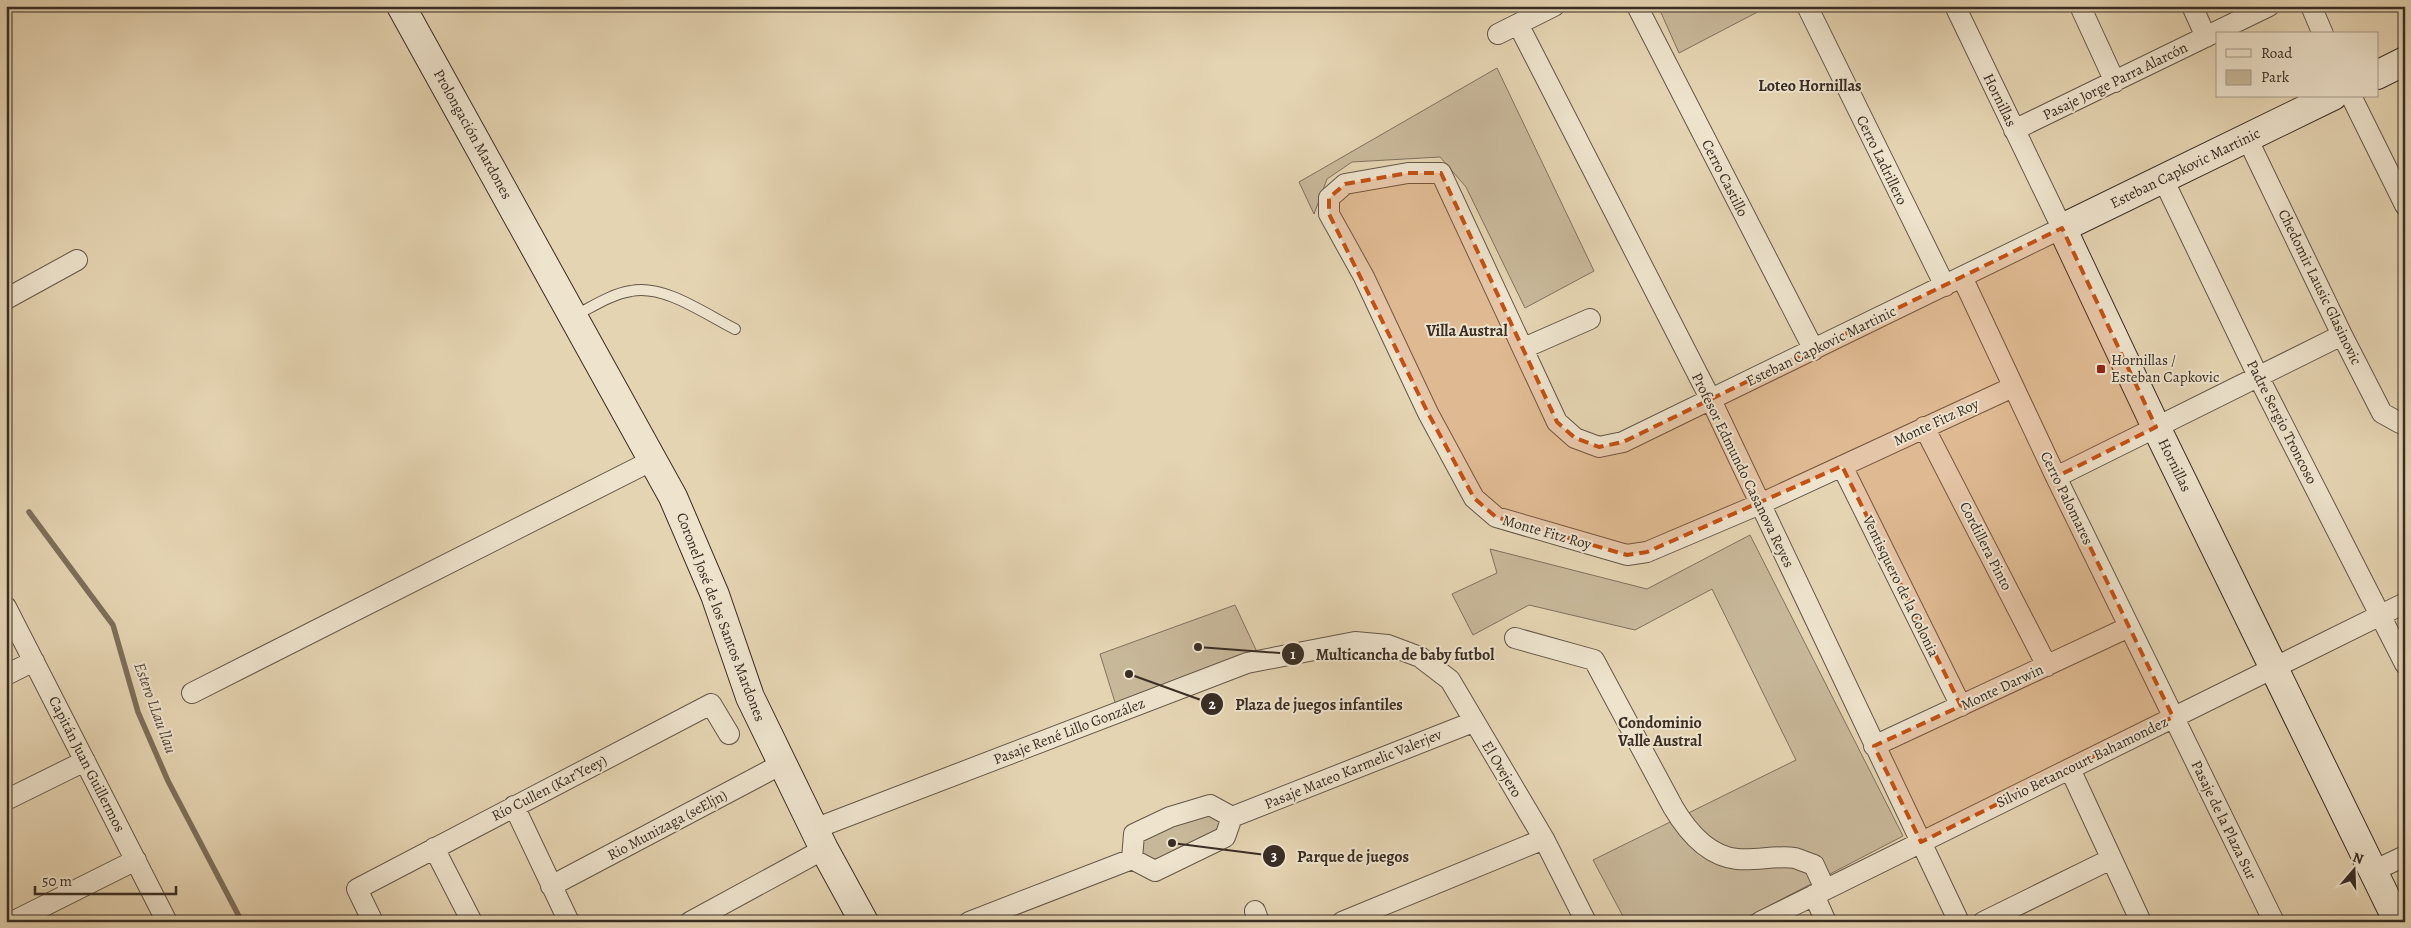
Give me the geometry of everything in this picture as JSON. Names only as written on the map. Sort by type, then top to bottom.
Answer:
[{"type":"street","name":"Prolongación Mardones","points":[[401,6],[544,263]]},
{"type":"street","points":[[1498,34],[1554,6]]},
{"type":"street","name":"Cerro Castillo","points":[[1637,6],[1814,350]]},
{"type":"street","name":"Cerro Ladrillero","points":[[1807,6],[1953,282]]},
{"type":"street","name":"Hornillas","points":[[1955,6],[2156,427],[2398,922]]},
{"type":"street","points":[[2080,6],[2115,82]]},
{"type":"street","points":[[2192,6],[2206,37]]},
{"type":"street","name":"Pasaje Jorge Parra Alarcón","points":[[2216,32],[2269,6]]},
{"type":"street","points":[[2310,6],[2322,32]]},
{"type":"street","name":"Profesor Edmundo Casanova Reyes","points":[[1518,24],[1711,400],[1959,922]]},
{"type":"street","name":"Pasaje Jorge Parra Alarcón","points":[[2014,130],[2216,32]]},
{"type":"street","points":[[2378,74],[2405,61]]},
{"type":"street","name":"Esteban Capkovic Martinic","points":[[1441,173],[1557,422],[1576,438],[1599,447],[1623,442],[1711,400],[2329,98]]},
{"type":"street","points":[[2353,98],[2404,201]]},
{"type":"street","name":"Chedomir Lausic Glasinovic","points":[[2247,138],[2342,335],[2382,413],[2405,424]]},
{"type":"street","name":"Monte Fitz Roy","points":[[1441,173],[1408,173],[1345,184],[1329,198],[1329,214],[1364,277],[1428,413],[1474,498],[1496,517],[1627,555],[1647,552],[1760,504],[2013,386]]},
{"type":"street","name":"Padre Sergio Troncoso","points":[[2163,179],[2258,376],[2405,664]]},
{"type":"street","points":[[6,299],[77,260]]},
{"type":"street","name":"Coronel José de los Santos Mardones","points":[[544,263],[673,497],[715,595],[750,697],[819,839],[864,922]]},
{"type":"street","name":"Cerro Palomares","points":[[1953,282],[2013,386],[2173,718]]},
{"type":"street","points":[[1524,348],[1590,319]]},
{"type":"street","points":[[2056,477],[2342,335]]},
{"type":"street","name":"Cordillera Pinto","points":[[1924,427],[2047,666]]},
{"type":"street","points":[[192,693],[653,460]]},
{"type":"street","name":"Ventisquero de la Colonia","points":[[1842,466],[1961,706]]},
{"type":"street","name":"Silvio Betancourt Bahamondez","points":[[1760,922],[2405,603]]},
{"type":"street","name":"Capitán Juan Guillermos","points":[[6,607],[167,922]]},
{"type":"street","name":"Monte Darwin","points":[[1874,746],[2129,628]]},
{"type":"street","points":[[1515,638],[1594,660],[1684,825],[1698,840],[1715,852],[1736,859],[1795,858],[1814,865],[1826,922]]},
{"type":"street","name":"Pasaje René Lillo González","points":[[690,922],[819,839],[1246,663],[1355,642],[1388,645]]},
{"type":"street","name":"El Ovejero","points":[[1388,645],[1420,658],[1450,680],[1473,722],[1544,839],[1586,922]]},
{"type":"street","points":[[6,675],[34,661]]},
{"type":"street","name":"Río Cullen (Kar'Yeey)","points":[[373,922],[357,889],[434,848],[711,704],[729,734]]},
{"type":"street","name":"Pasaje de la Plaza Sur","points":[[2173,718],[2274,922]]},
{"type":"street","name":"Pasaje Mateo Karmelic Valerjev","points":[[1232,817],[1473,722]]},
{"type":"street","points":[[6,800],[85,761]]},
{"type":"street","name":"Rio Munizaga (seEljn)","points":[[551,886],[782,764]]},
{"type":"street","points":[[2070,768],[2141,922]]},
{"type":"street","points":[[969,922],[1132,859],[1155,871],[1225,837],[1232,817],[1210,805],[1170,817],[1134,834],[1132,859]]},
{"type":"street","points":[[514,806],[570,922]]},
{"type":"street","points":[[1342,922],[1544,839]]},
{"type":"street","points":[[434,848],[472,922]]},
{"type":"street","points":[[2373,871],[2405,856]]},
{"type":"street","points":[[1983,922],[2111,859]]},
{"type":"street","points":[[12,922],[136,860]]},
{"type":"lane","points":[[573,316],[619,294],[644,290],[668,294],[734,329]]},
{"type":"highlighted area","points":[[1408,173],[1441,173],[1557,422],[1575,438],[1599,447],[1623,442],[2062,228],[2156,427],[2056,477],[2173,717],[1921,842],[1874,746],[1961,706],[1842,466],[1647,552],[1627,555],[1496,517],[1474,498],[1428,413],[1329,214],[1329,198],[1345,184]]},
{"type":"green space","points":[[1658,6],[1769,6],[1679,53]]},
{"type":"green space","points":[[1497,68],[1594,271],[1525,308],[1466,187],[1440,157],[1352,162],[1327,179],[1314,214],[1299,182]]},
{"type":"green space","points":[[1750,535],[1903,836],[1738,922],[1626,922],[1593,860],[1796,760],[1712,589],[1635,630],[1529,605],[1473,635],[1452,594],[1497,573],[1490,549],[1647,589]]},
{"type":"green space","points":[[1235,605],[1258,654],[1118,712],[1100,654]]},
{"type":"green space","points":[[1203,811],[1220,821],[1222,829],[1155,863],[1148,861],[1139,849],[1143,837]]},
{"type":"waterway","name":"Estero LLau llau","points":[[29,512],[113,625],[138,712],[168,781],[242,922]]},
{"type":"place","name":"Hornillas / Esteban Capkovic","points":[[2101,369]]},
{"type":"place","name":"Multicancha de baby futbol","points":[[1198,647]]},
{"type":"place","name":"Plaza de juegos infantiles","points":[[1129,674]]},
{"type":"place","name":"Parque de juegos","points":[[1172,843]]},
{"type":"district","name":"Loteo Hornillas","points":[[1810,86]]},
{"type":"district","name":"Villa Austral","points":[[1467,331]]},
{"type":"district","name":"Condominio Valle Austral","points":[[1660,732]]}]
